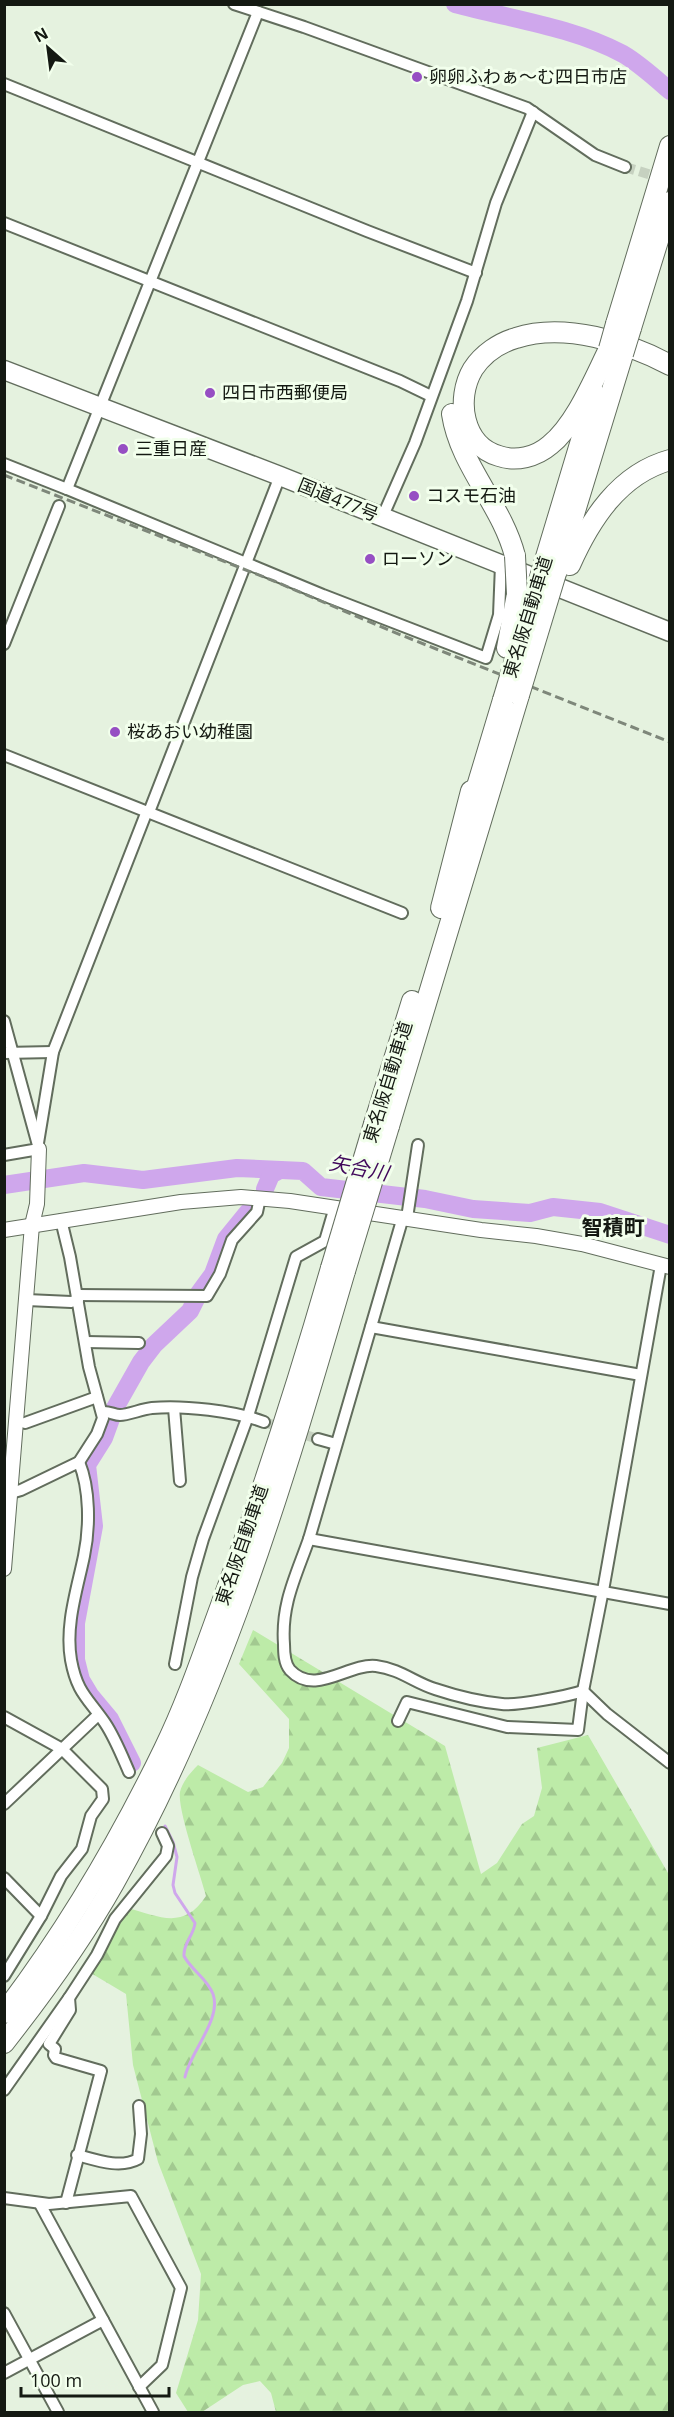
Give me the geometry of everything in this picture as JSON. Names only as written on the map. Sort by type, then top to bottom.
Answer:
[{"type":"highway","name":"東名阪自動車道","points":[[516,661],[555,572],[623,326],[669,146]]},
{"type":"highway","name":"東名阪自動車道","points":[[623,326],[669,202]]},
{"type":"highway","points":[[526,596],[508,560],[501,517],[468,462],[455,430],[453,388],[464,362],[484,341],[496,333],[510,327],[541,322],[572,323],[610,330],[669,352]]},
{"type":"highway","points":[[616,351],[560,436],[550,446],[529,457],[510,459],[492,454],[474,439],[465,419],[463,406],[468,380],[473,369],[490,351],[517,338],[546,333],[580,335],[618,344],[652,356],[669,365]]},
{"type":"highway","name":"国道477号","points":[[4,370],[280,476],[382,518],[508,560],[669,632]]},
{"type":"highway","points":[[555,572],[611,497],[636,476],[669,460]]},
{"type":"highway","name":"東名阪自動車道","points":[[4,2013],[44,1960],[82,1901],[165,1747],[189,1692],[243,1545],[338,1269],[506,697],[516,661],[526,596],[555,572]]},
{"type":"highway","name":"東名阪自動車道","points":[[382,1125],[441,908],[506,697]]},
{"type":"highway","name":"東名阪自動車道","points":[[4,2043],[56,1976],[114,1884],[182,1751],[234,1625],[305,1408],[338,1269]]},
{"type":"street","points":[[234,4],[516,104],[533,112],[595,155],[625,167]]},
{"type":"street","points":[[67,489],[258,12]]},
{"type":"street","points":[[4,84],[476,273]]},
{"type":"street","points":[[382,518],[415,443],[476,273],[496,203],[533,112]]},
{"type":"street","points":[[4,223],[431,396]]},
{"type":"street","points":[[4,464],[323,595],[486,658],[498,615],[508,560]]},
{"type":"street","points":[[4,1569],[8,1494],[32,1225],[37,1204],[38,1146],[53,1052],[224,618],[248,563],[280,476]]},
{"type":"street","points":[[4,644],[59,506]]},
{"type":"street","points":[[4,755],[402,913]]},
{"type":"street","points":[[4,1021],[8,1053],[38,1146]]},
{"type":"street","points":[[8,1053],[53,1052]]},
{"type":"street","points":[[418,1145],[406,1215],[309,1539],[283,1614],[286,1661],[292,1671],[309,1679],[324,1680],[355,1669],[380,1667],[408,1676],[432,1688],[503,1704],[583,1691]]},
{"type":"street","points":[[4,1155],[38,1146]]},
{"type":"street","points":[[4,1230],[215,1198],[260,1198],[406,1215],[582,1244],[665,1266],[641,1375],[583,1691],[579,1730],[507,1727],[407,1702],[398,1721]]},
{"type":"street","points":[[27,1300],[71,1302],[77,1297],[207,1296],[220,1274],[232,1240],[260,1208],[260,1198]]},
{"type":"street","points":[[175,1664],[195,1567],[248,1416],[296,1257],[325,1242],[335,1207]]},
{"type":"street","points":[[61,1220],[89,1367],[97,1397],[110,1412]]},
{"type":"street","points":[[371,1327],[641,1375]]},
{"type":"street","points":[[86,1342],[139,1343]]},
{"type":"street","points":[[26,1423],[97,1397]]},
{"type":"street","points":[[174,1408],[180,1481]]},
{"type":"street","points":[[8,1494],[79,1462],[97,1434],[103,1418],[110,1412],[174,1408],[248,1416],[264,1422]]},
{"type":"street","points":[[318,1439],[336,1444]]},
{"type":"street","points":[[79,1462],[83,1473],[87,1524],[84,1555],[70,1626],[70,1658],[76,1682],[87,1703],[110,1733],[129,1772]]},
{"type":"street","points":[[309,1539],[669,1604]]},
{"type":"street","points":[[583,1691],[607,1714],[669,1763]]},
{"type":"street","points":[[455,1714],[458,1694]]},
{"type":"street","points":[[4,1804],[98,1715]]},
{"type":"street","points":[[4,1717],[62,1749],[102,1789],[104,1799],[91,1816],[82,1849],[61,1876],[41,1916],[4,1976]]},
{"type":"street","points":[[4,2090],[69,1998],[115,1919],[166,1856],[168,1846],[162,1833]]},
{"type":"street","points":[[4,1878],[41,1916]]},
{"type":"street","points":[[66,2203],[101,2070],[56,2058],[55,2049],[49,2044],[70,2010],[69,1998]]},
{"type":"street","points":[[77,2156],[125,2164],[138,2159],[141,2134],[139,2106]]},
{"type":"street","points":[[4,2198],[40,2204],[131,2196],[181,2288],[162,2365],[139,2387]]},
{"type":"street","points":[[40,2204],[153,2412]]},
{"type":"street","points":[[4,2313],[58,2412]]},
{"type":"street","points":[[4,2373],[103,2320]]},
{"type":"green space","points":[[253,1630],[445,1746],[481,1874],[497,1863],[522,1824],[534,1816],[542,1788],[537,1748],[588,1735],[668,1873],[669,2412],[276,2412],[271,2393],[260,2381],[243,2385],[202,2412],[188,2412],[176,2393],[198,2320],[201,2274],[158,2162],[133,2065],[126,1994],[84,1969],[128,1908],[161,1917],[180,1917],[198,1907],[206,1896],[180,1801],[183,1785],[195,1768],[198,1765],[248,1792],[263,1787],[282,1763],[289,1748],[289,1719],[239,1664]]},
{"type":"waterway","points":[[455,4],[541,24],[603,45],[635,62],[670,91]]},
{"type":"waterway","name":"矢合川","points":[[4,1185],[84,1173],[143,1180],[237,1168],[303,1171],[321,1187],[425,1199],[473,1209],[530,1213],[553,1207],[600,1212],[670,1235]]},
{"type":"waterway","points":[[265,1189],[271,1175],[280,1170]]},
{"type":"waterway","points":[[132,1763],[110,1719],[81,1680],[76,1660],[76,1623],[94,1526],[87,1465],[104,1438],[115,1408],[141,1362],[154,1345],[190,1311],[199,1293],[213,1274],[226,1239],[248,1212]]},
{"type":"waterway","points":[[165,1826],[177,1857],[173,1885],[175,1893],[195,1923],[185,1947],[184,1956],[210,1988],[215,2004],[209,2025],[185,2077]]},
{"type":"tunnel","points":[[625,167],[665,179]]},
{"type":"tunnel","points":[[264,1422],[318,1439]]},
{"type":"railway","points":[[4,475],[274,581],[391,631],[670,742]]},
{"type":"place","name":"卵卵ふわぁ～む四日市店","points":[[417,77]]},
{"type":"place","name":"四日市西郵便局","points":[[210,393]]},
{"type":"place","name":"三重日産","points":[[123,449]]},
{"type":"place","name":"コスモ石油","points":[[414,496]]},
{"type":"place","name":"ローソン","points":[[370,559]]},
{"type":"place","name":"桜あおい幼稚園","points":[[115,732]]},
{"type":"district","name":"智積町","points":[[613,1228]]}]
